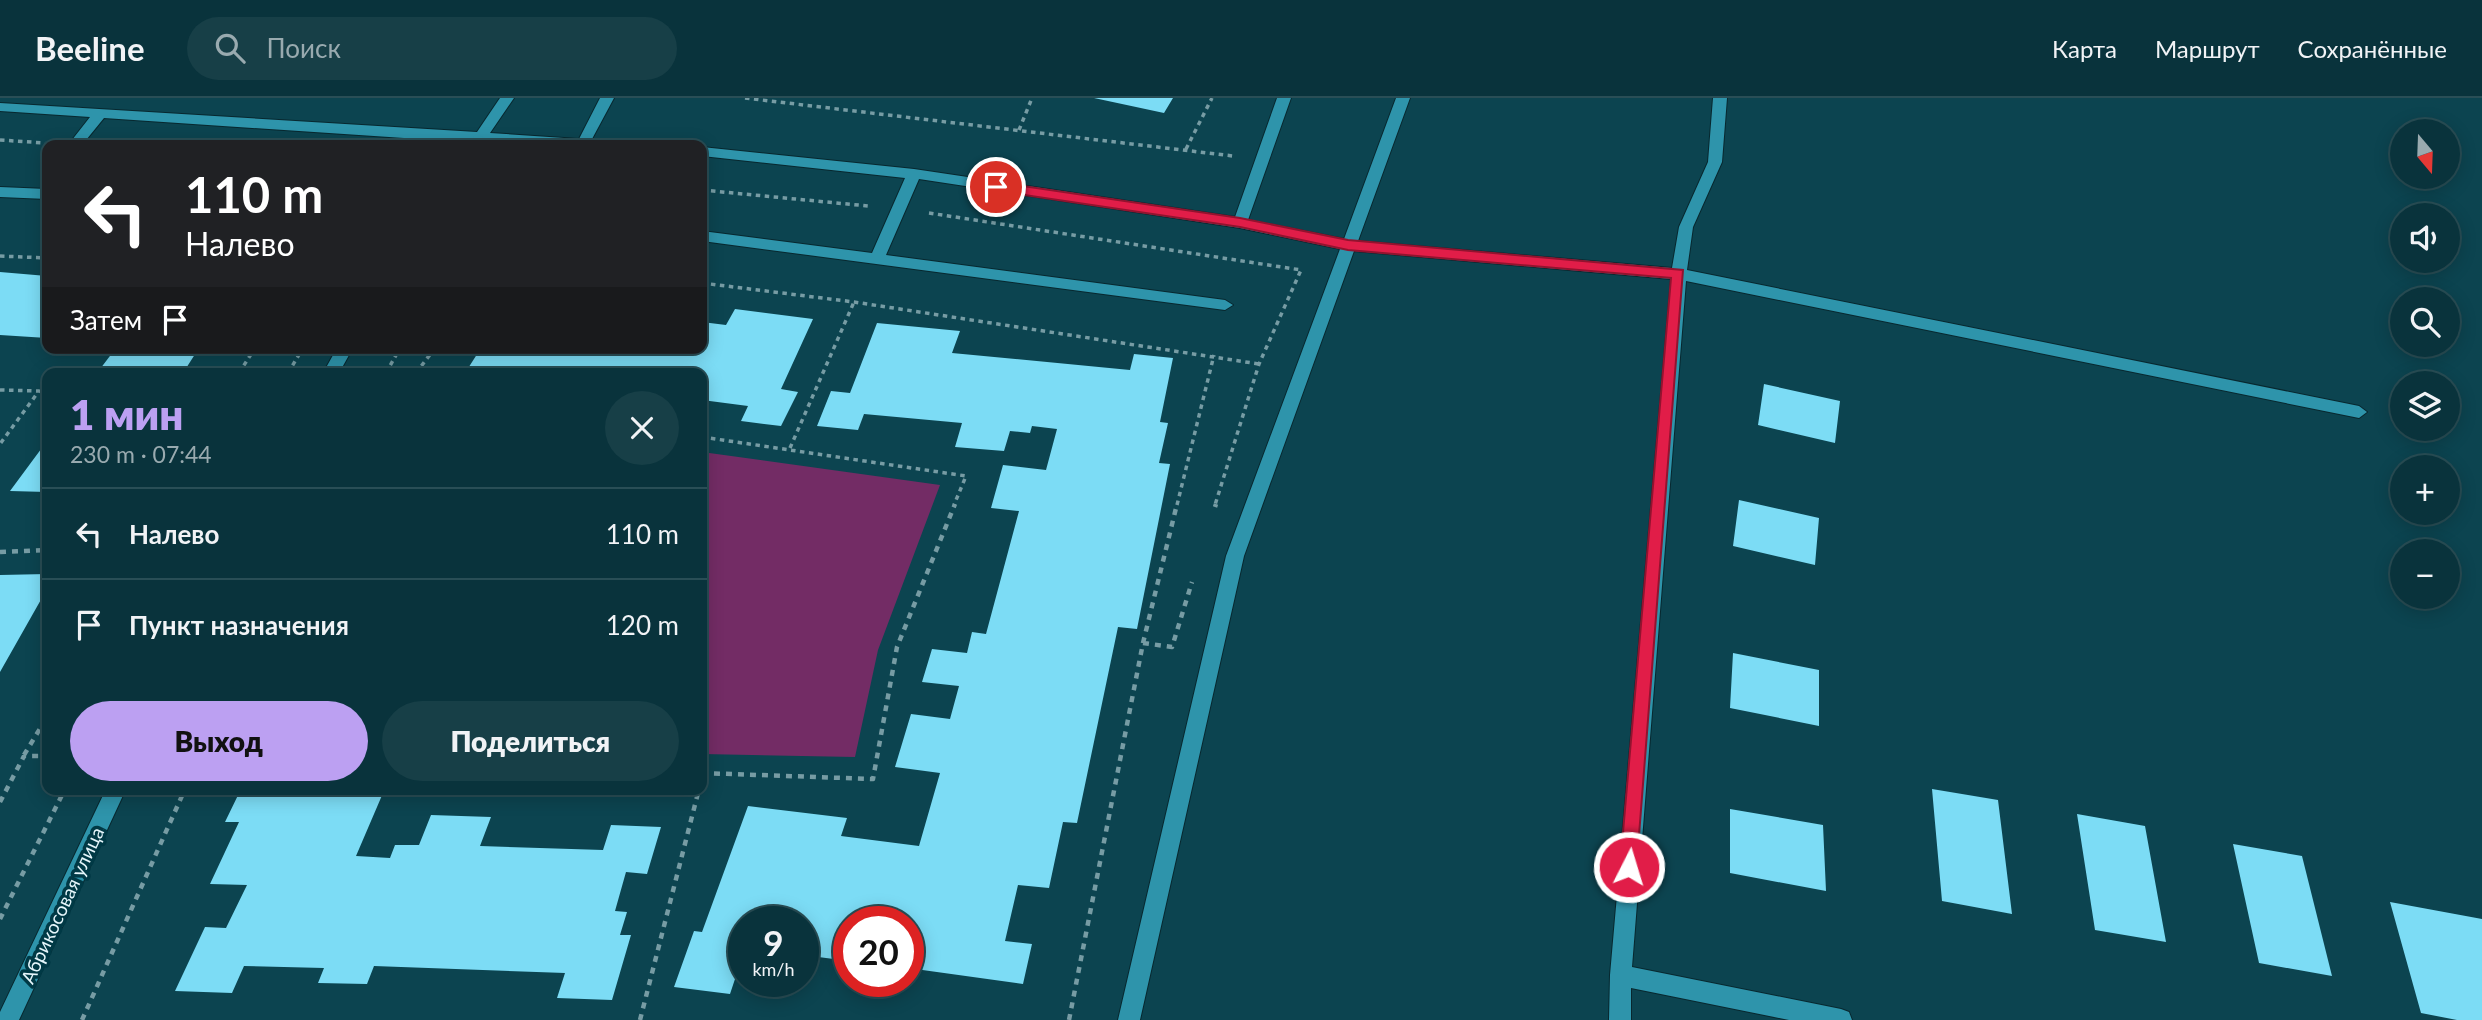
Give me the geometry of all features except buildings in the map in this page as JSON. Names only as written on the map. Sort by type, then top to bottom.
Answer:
[{"type":"street","points":[[478,140],[507,98]]},
{"type":"street","points":[[585,140],[607,98]]},
{"type":"street","points":[[1240,223],[1284,98]]},
{"type":"street","points":[[1129,1020],[1234,556],[1403,98]]},
{"type":"street","points":[[1620,1020],[1620,975],[1679,274],[1686,227],[1715,162],[1720,98]]},
{"type":"street","points":[[0,107],[450,140]]},
{"type":"street","points":[[79,140],[100,114]]},
{"type":"street","points":[[707,152],[914,174],[1240,223],[1348,245],[1679,274],[2359,412]]},
{"type":"street","points":[[878,257],[914,174]]},
{"type":"street","points":[[0,192],[42,194]]},
{"type":"street","points":[[707,237],[878,257],[1225,305]]},
{"type":"street","name":"Абрикосовая улица","points":[[8,1020],[113,795]]},
{"type":"street","points":[[1620,975],[1841,1020]]},
{"type":"path","points":[[745,98],[1186,149],[1261,161]]},
{"type":"path","points":[[1019,130],[1032,98]]},
{"type":"path","points":[[1186,149],[1212,98]]},
{"type":"path","points":[[0,140],[42,143]]},
{"type":"path","points":[[707,190],[899,209],[1301,270],[1259,364],[1211,518]]},
{"type":"path","points":[[0,256],[42,258]]},
{"type":"path","points":[[707,284],[854,302],[1259,364]]},
{"type":"path","points":[[790,448],[854,302]]},
{"type":"path","points":[[420,368],[430,354]]},
{"type":"path","points":[[1069,1020],[1143,642],[1214,355]]},
{"type":"path","points":[[0,390],[39,391],[1,441]]},
{"type":"path","points":[[707,438],[966,476],[897,647],[873,779],[707,775]]},
{"type":"path","points":[[0,552],[42,550]]},
{"type":"path","points":[[1143,642],[1172,647],[1196,570]]},
{"type":"path","points":[[0,802],[42,725]]},
{"type":"path","points":[[24,756],[42,756]]},
{"type":"path","points":[[0,919],[62,795]]},
{"type":"path","points":[[82,1020],[182,795]]},
{"type":"path","points":[[640,1020],[697,795]]},
{"type":"shaded area","points":[[707,453],[940,485],[878,650],[855,757],[707,754]]},
{"type":"route","points":[[996,187],[1240,223],[1348,245],[1679,274],[1629,867]]}]
